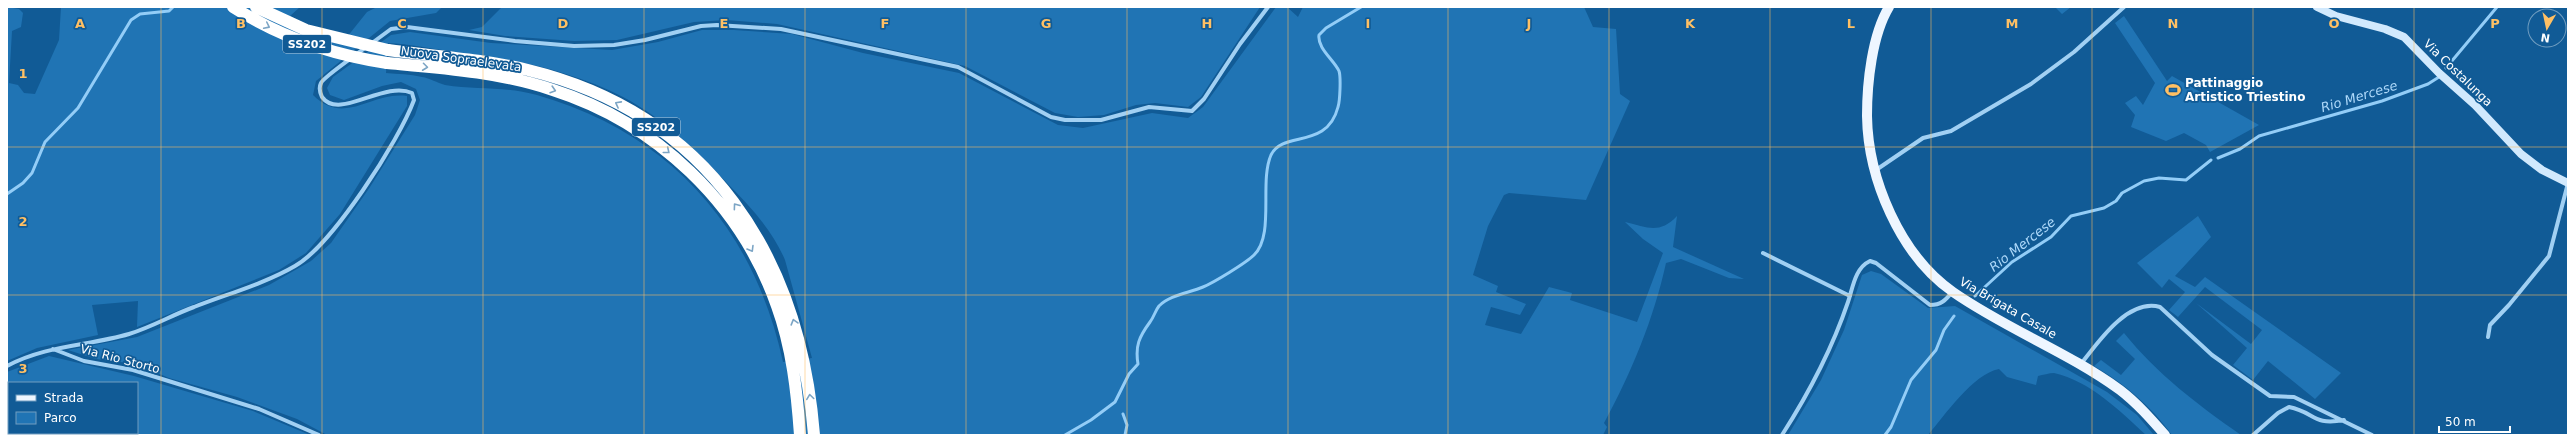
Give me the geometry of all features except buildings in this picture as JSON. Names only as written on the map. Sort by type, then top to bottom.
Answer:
[{"type":"highway","name":"Nuova Sopraelevata","points":[[233,7],[263,24],[304,43],[334,53],[387,63],[490,75],[552,89],[601,108],[645,134],[688,168],[711,194],[741,233],[772,291],[797,360],[800,435]]},
{"type":"highway","name":"Nuova Sopraelevata","points":[[256,7],[306,30],[388,50],[491,63],[528,70],[605,97],[652,125],[685,150],[715,179],[752,228],[764,248],[789,304],[797,360],[814,435]]},
{"type":"main road","name":"Via Brigata Casale","points":[[1889,7],[1876,41],[1868,82],[1868,134],[1876,171],[1891,214],[1903,234],[1921,260],[1953,292],[2081,364],[2121,391],[2146,414],[2165,435]]},
{"type":"street","name":"Via Rio Storto","points":[[52,349],[130,334],[295,266],[310,256],[337,225],[364,188],[409,114],[414,100],[412,93],[403,89],[393,89],[345,105],[333,104],[325,101],[320,93],[321,83],[326,76],[391,29],[407,27],[428,28],[515,41],[574,46],[614,45],[645,40],[706,25],[781,29],[958,67],[1051,117],[1065,120],[1101,120],[1149,107],[1192,112],[1204,100],[1240,44],[1268,7]]},
{"type":"street","points":[[1876,171],[1923,138],[1951,131],[2032,84],[2074,52],[2124,7]]},
{"type":"street","name":"Via Costalunga","points":[[2317,7],[2341,18],[2385,30],[2404,37],[2439,73],[2475,105],[2521,154],[2542,170],[2568,183]]},
{"type":"street","points":[[2488,337],[2490,325],[2509,305],[2549,256],[2568,183]]},
{"type":"street","points":[[1763,253],[1850,296]]},
{"type":"street","points":[[1782,435],[1824,363],[1850,296],[1857,271],[1863,264],[1870,261],[1886,269],[1930,305],[1938,305],[1946,300],[1953,292]]},
{"type":"street","points":[[2081,364],[2110,328],[2134,311],[2153,305],[2160,307],[2212,355],[2270,396],[2294,397],[2344,420],[2372,435]]},
{"type":"street","name":"Via Rio Storto","points":[[52,349],[84,361],[133,370],[260,409],[319,435]]},
{"type":"street","points":[[7,366],[22,358],[52,349]]},
{"type":"street","points":[[2253,435],[2278,413],[2289,407],[2298,409],[2327,423],[2344,420]]},
{"type":"green space","points":[[7,7],[19,9],[23,13],[21,27],[12,31],[9,83],[18,85],[24,93],[35,94],[59,40],[61,7],[300,7],[290,16],[318,30],[347,37],[367,12],[377,7],[442,7],[436,13],[390,21],[316,81],[313,95],[325,104],[336,108],[358,106],[382,98],[394,96],[407,96],[407,106],[340,214],[306,253],[279,270],[137,327],[138,301],[92,305],[98,335],[37,348],[7,361]]},
{"type":"green space","points":[[502,7],[1260,7],[1201,97],[1188,107],[1155,103],[1136,105],[1104,115],[1078,117],[1055,113],[965,66],[777,24],[726,20],[694,22],[617,40],[574,41],[505,36],[469,30],[482,27]]},
{"type":"green space","points":[[1276,7],[1287,7],[1298,17],[1303,7],[1584,7],[1593,27],[1616,29],[1620,94],[1630,101],[1586,200],[1509,193],[1504,195],[1488,226],[1473,275],[1498,286],[1496,292],[1526,304],[1520,315],[1491,307],[1485,325],[1521,334],[1549,287],[1572,293],[1570,300],[1637,322],[1663,253],[1643,239],[1625,222],[1658,228],[1664,226],[1677,216],[1673,247],[1744,279],[1729,278],[1681,259],[1666,263],[1655,304],[1641,345],[1604,423],[1607,427],[1603,435],[327,435],[297,419],[237,397],[169,378],[136,364],[96,359],[68,350],[137,337],[269,285],[311,261],[331,243],[370,187],[415,115],[420,100],[416,89],[401,82],[382,86],[344,100],[330,95],[327,88],[333,77],[391,35],[410,32],[491,43],[612,50],[658,42],[702,30],[734,30],[792,34],[863,53],[959,73],[1058,125],[1083,128],[1152,113],[1188,118],[1203,107]],"holes":[[[388,43],[493,57],[560,72],[602,87],[623,97],[638,105],[666,125],[704,159],[735,191],[752,209],[774,239],[785,260],[812,358],[783,362],[770,314],[751,269],[727,229],[699,192],[666,161],[627,134],[585,112],[537,95],[513,90],[445,85],[428,78],[386,73]]]},
{"type":"green space","points":[[2055,7],[2071,7],[2062,14]]},
{"type":"green space","name":"Pattinaggio Artistico Triestino","points":[[2124,16],[2167,81],[2172,76],[2259,125],[2210,152],[2206,145],[2184,133],[2166,141],[2131,127],[2135,115],[2125,103],[2136,96],[2143,105],[2155,83],[2115,23]]},
{"type":"green space","points":[[2198,216],[2211,237],[2175,276],[2195,287],[2205,277],[2341,373],[2315,399],[2268,361],[2253,380],[2233,365],[2247,348],[2196,303],[2251,344],[2262,330],[2205,287],[2178,317],[2169,310],[2185,292],[2169,279],[2162,288],[2137,263]]},
{"type":"green space","points":[[1871,271],[1881,274],[1928,308],[1955,306],[2107,392],[2137,415],[2154,435],[2146,435],[2104,398],[2067,377],[2054,373],[2038,376],[2036,385],[2007,377],[1999,369],[1989,372],[1960,396],[1928,435],[1788,435],[1821,380],[1844,330],[1862,275]]},
{"type":"green space","points":[[2124,333],[2164,375],[2209,412],[2241,435],[2172,435],[2164,424],[2137,396],[2094,366],[2101,360],[2121,375],[2135,359],[2116,341]]},
{"type":"green space","points":[[49,356],[134,376],[253,411],[310,435],[7,435],[7,372]]},
{"type":"waterway","points":[[7,194],[23,183],[32,173],[45,142],[78,108],[131,20],[140,14],[169,11],[173,7]]},
{"type":"waterway","points":[[1065,435],[1091,420],[1115,402],[1129,374],[1138,364],[1137,352],[1143,332],[1156,310],[1163,302],[1203,287],[1237,268],[1254,255],[1260,246],[1264,235],[1266,179],[1271,155],[1277,148],[1285,143],[1305,138],[1325,129],[1332,120],[1338,107],[1340,89],[1339,71],[1323,49],[1319,40],[1319,35],[1326,28],[1361,7]]},
{"type":"waterway","name":"Rio Mercese","points":[[2446,68],[2497,7]]},
{"type":"waterway","name":"Rio Mercese","points":[[2218,158],[2240,149],[2259,136],[2382,101],[2428,84],[2439,77]]},
{"type":"waterway","name":"Rio Mercese","points":[[1975,296],[2012,262],[2051,237],[2071,216],[2104,208],[2116,201],[2122,193],[2144,181],[2159,178],[2186,180],[2211,160]]},
{"type":"waterway","name":"Rio Mercese","points":[[1885,435],[1891,427],[1911,380],[1936,350],[1944,330],[1954,316]]},
{"type":"waterway","points":[[1123,414],[1127,425],[1125,435]]},
{"type":"place","name":"Pattinaggio Artistico Triestino","points":[[2173,90]]}]
